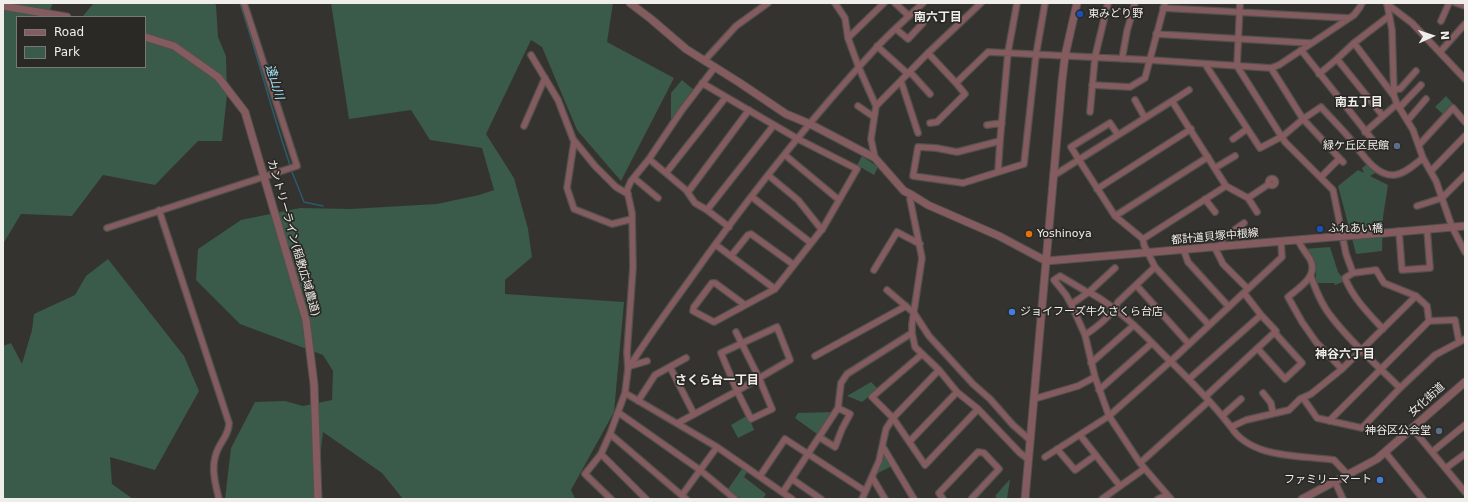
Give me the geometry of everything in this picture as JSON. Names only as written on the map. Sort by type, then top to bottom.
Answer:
[{"type":"street","points":[[107,228],[297,166],[244,3]]},
{"type":"street","points":[[630,3],[686,49],[786,114],[810,124],[875,158],[904,191],[928,205],[999,236],[1046,261]]},
{"type":"street","points":[[705,60],[736,26],[768,3]]},
{"type":"street","points":[[835,3],[845,18],[848,38],[859,68],[876,106],[871,139],[875,158]]},
{"type":"street","points":[[848,38],[884,3]]},
{"type":"street","points":[[895,3],[923,23],[908,39],[896,29]]},
{"type":"street","points":[[629,368],[652,332],[729,226],[768,176],[810,124],[878,46],[923,3]]},
{"type":"street","points":[[876,106],[928,53],[981,3]]},
{"type":"street","points":[[998,172],[1008,52],[1017,3]]},
{"type":"street","points":[[1000,141],[956,152],[936,148],[918,147],[913,176],[963,183],[1024,164],[1036,55],[1045,3]]},
{"type":"street","points":[[1025,499],[1065,56],[1077,3]]},
{"type":"street","points":[[1090,112],[1095,57],[1108,3]]},
{"type":"street","points":[[1122,59],[1135,3]]},
{"type":"street","points":[[1240,3],[1237,66],[1286,142],[1333,190],[1346,254],[1354,273]]},
{"type":"street","points":[[956,83],[988,52],[1271,68],[1279,65],[1349,18],[1362,3]]},
{"type":"street","points":[[1441,21],[1449,3]]},
{"type":"street","points":[[1456,3],[1465,6]]},
{"type":"street","points":[[1387,4],[1388,17],[1392,30],[1394,96]]},
{"type":"street","points":[[1387,4],[1412,23],[1440,52],[1463,72],[1465,79]]},
{"type":"street","points":[[1092,85],[1130,87],[1146,78],[1164,5],[1240,12],[1349,18]]},
{"type":"street","points":[[3,6],[60,16]]},
{"type":"street","points":[[1319,74],[1354,43],[1388,17]]},
{"type":"street","points":[[1440,52],[1465,24]]},
{"type":"street","points":[[1156,34],[1310,44]]},
{"type":"street","name":"カントリーライン(稲敷広域農道)","points":[[146,36],[174,46],[218,77],[245,112],[306,320],[314,384],[318,499]]},
{"type":"street","points":[[1354,43],[1394,96],[1398,106],[1408,120],[1423,158],[1436,181],[1452,227],[1465,252]]},
{"type":"street","points":[[878,46],[930,94]]},
{"type":"street","points":[[1301,50],[1375,143]]},
{"type":"street","points":[[928,53],[965,94],[937,122],[930,122]]},
{"type":"street","points":[[531,56],[558,100],[574,142],[616,187],[628,194]]},
{"type":"street","points":[[1336,60],[1383,116]]},
{"type":"street","points":[[1205,64],[1260,148],[1283,136],[1303,119],[1321,107],[1370,162],[1376,168],[1387,174],[1396,175],[1423,158]]},
{"type":"street","points":[[608,498],[585,474],[601,454],[610,434],[625,394],[629,368],[627,352],[633,267],[632,219],[627,190],[682,110],[715,67]]},
{"type":"street","points":[[1271,68],[1303,119],[1341,160],[1321,177]]},
{"type":"street","points":[[1394,89],[1400,90],[1416,71]]},
{"type":"street","points":[[524,126],[545,78]]},
{"type":"street","points":[[901,81],[918,133]]},
{"type":"street","points":[[702,83],[798,139],[857,169],[822,230],[775,289],[714,322],[693,311],[694,307],[712,283],[715,283],[745,305]]},
{"type":"street","points":[[1365,132],[1383,116],[1398,106],[1421,85]]},
{"type":"street","points":[[1053,176],[1189,90]]},
{"type":"street","points":[[666,173],[726,97]]},
{"type":"street","points":[[1408,120],[1426,99]]},
{"type":"street","points":[[1134,100],[1145,118]]},
{"type":"street","points":[[1172,101],[1226,186],[1248,198],[1257,212]]},
{"type":"street","points":[[858,106],[874,117]]},
{"type":"street","points":[[1419,145],[1453,108],[1465,122]]},
{"type":"street","points":[[688,192],[749,110]]},
{"type":"street","points":[[987,125],[1002,122]]},
{"type":"street","points":[[1118,135],[1110,123],[1071,147],[1115,216],[1143,239],[1144,245],[1150,254],[1155,267],[1210,325]]},
{"type":"street","points":[[707,210],[774,125]]},
{"type":"street","points":[[1097,189],[1191,129]]},
{"type":"street","points":[[1233,139],[1247,129]]},
{"type":"street","points":[[1431,171],[1465,136]]},
{"type":"street","points":[[574,142],[567,188],[574,209],[612,224],[632,219]]},
{"type":"street","points":[[785,155],[839,200]]},
{"type":"street","points":[[1215,168],[1235,156]]},
{"type":"street","points":[[1115,216],[1208,157]]},
{"type":"street","points":[[649,159],[688,192],[695,203],[729,226]]},
{"type":"street","points":[[1417,206],[1442,198],[1465,175]]},
{"type":"street","points":[[768,176],[798,200],[822,230]]},
{"type":"street","points":[[634,178],[658,198]]},
{"type":"street","points":[[1248,198],[1269,184]]},
{"type":"street","points":[[1143,239],[1226,186]]},
{"type":"street","points":[[912,195],[910,199],[922,258],[912,333],[915,347],[957,392],[978,409],[1020,453],[1028,459]]},
{"type":"street","points":[[752,197],[811,243]]},
{"type":"street","points":[[1206,199],[1215,212]]},
{"type":"street","points":[[159,210],[229,423],[229,430],[217,450],[213,468],[219,499]]},
{"type":"street","points":[[1244,223],[1222,239],[1219,247],[1223,264],[1246,291],[1261,315],[1276,331],[1275,333],[1302,363],[1286,379],[1258,349]]},
{"type":"street","name":"都計道貝塚中根線","points":[[1046,261],[1150,254],[1465,226]]},
{"type":"street","points":[[1399,231],[1402,270],[1430,268],[1427,229]]},
{"type":"street","points":[[874,270],[897,232],[920,244]]},
{"type":"street","points":[[731,256],[750,234],[794,265]]},
{"type":"street","points":[[1298,240],[1310,259],[1313,267],[1311,277],[1317,293],[1329,315],[1361,350],[1400,388]]},
{"type":"street","points":[[1045,457],[1108,416],[1171,361],[1282,257],[1281,242]]},
{"type":"street","points":[[716,245],[775,289]]},
{"type":"street","points":[[1184,251],[1188,262],[1229,307]]},
{"type":"street","points":[[1085,335],[1116,308],[1118,302],[1137,286],[1155,267]]},
{"type":"street","points":[[1072,306],[1073,303],[1088,292],[1114,268]]},
{"type":"street","points":[[1383,328],[1361,306],[1348,286],[1345,278],[1354,273],[1376,270],[1384,283],[1416,296],[1427,306],[1429,321]]},
{"type":"street","points":[[1169,497],[1144,469],[1108,416],[1091,363],[1085,335],[1066,295],[1054,280],[1060,276],[1116,308],[1208,398],[1231,427],[1236,436],[1251,446],[1287,455],[1334,460],[1348,476]]},
{"type":"street","points":[[1311,277],[1288,297],[1302,322],[1316,342],[1342,369]]},
{"type":"street","points":[[1137,286],[1189,344]]},
{"type":"street","points":[[886,290],[914,313],[929,336],[973,384],[990,399],[1013,425],[1030,440]]},
{"type":"street","points":[[1231,427],[1246,420],[1289,410],[1300,399],[1342,369],[1416,296]]},
{"type":"street","points":[[815,356],[906,306]]},
{"type":"street","points":[[1189,378],[1261,315]]},
{"type":"street","points":[[1329,421],[1429,321],[1455,320],[1459,342]]},
{"type":"street","points":[[1091,363],[1134,325]]},
{"type":"street","points":[[678,423],[737,391],[759,378],[790,360],[776,327],[742,343],[721,353],[737,391],[751,419],[772,409],[759,378],[742,343],[736,332]]},
{"type":"street","points":[[783,492],[838,408],[841,383],[847,374],[912,333]]},
{"type":"street","points":[[1140,463],[1275,333]]},
{"type":"street","points":[[1303,398],[1318,418],[1362,428],[1400,388],[1435,355],[1465,339]]},
{"type":"street","points":[[1099,390],[1152,343]]},
{"type":"street","points":[[921,355],[872,397],[893,418],[925,465],[978,409]]},
{"type":"street","points":[[638,401],[655,375],[686,358]]},
{"type":"street","points":[[629,368],[646,362]]},
{"type":"street","points":[[670,367],[694,414]]},
{"type":"street","points":[[862,499],[883,448],[886,429],[893,418],[938,370]]},
{"type":"street","points":[[1034,399],[1078,386],[1095,377]]},
{"type":"street","name":"女化街道","points":[[1302,499],[1372,462],[1465,382]]},
{"type":"street","points":[[910,441],[957,392]]},
{"type":"street","points":[[1263,392],[1270,403],[1273,413]]},
{"type":"street","points":[[625,394],[678,423],[717,447],[792,499]]},
{"type":"street","points":[[1222,416],[1241,399]]},
{"type":"street","points":[[819,437],[835,447],[850,414],[838,408]]},
{"type":"street","points":[[618,413],[700,470],[735,499]]},
{"type":"street","points":[[1432,452],[1465,425]]},
{"type":"street","points":[[1412,428],[1464,488]]},
{"type":"street","points":[[610,434],[684,497],[700,470],[717,447]]},
{"type":"street","points":[[1080,435],[1120,486]]},
{"type":"street","points":[[760,476],[785,439],[865,491]]},
{"type":"street","points":[[883,448],[914,499]]},
{"type":"street","points":[[1057,449],[1075,470],[1096,455]]},
{"type":"street","points":[[943,499],[939,493],[978,452],[984,453],[999,469],[972,498],[973,499]]},
{"type":"street","points":[[1385,452],[1423,499]]},
{"type":"street","points":[[601,454],[646,499]]},
{"type":"street","points":[[1446,468],[1465,454]]},
{"type":"street","points":[[1102,499],[1144,469]]},
{"type":"street","points":[[872,477],[885,499]]},
{"type":"street","points":[[792,479],[821,499]]},
{"type":"street","points":[[1335,482],[1343,499]]},
{"type":"street","points":[[1158,499],[1169,497]]},
{"type":"green space","points":[[3,3],[53,3],[47,16],[16,16],[16,68],[146,68],[146,16],[83,16],[94,3],[214,3],[216,5],[218,37],[226,56],[227,95],[222,141],[198,141],[155,185],[103,175],[72,216],[21,214],[3,244]]},
{"type":"green space","points":[[331,3],[613,3],[607,42],[674,78],[621,181],[577,130],[542,47],[531,40],[486,134],[514,178],[528,229],[532,257],[505,280],[505,294],[624,302],[614,412],[571,490],[575,499],[403,499],[382,473],[323,432],[315,499],[225,499],[231,448],[255,402],[285,401],[303,406],[332,400],[333,371],[323,355],[240,324],[196,280],[198,249],[241,220],[300,208],[350,209],[437,204],[479,195],[494,190],[482,148],[430,140],[411,110],[349,119]]},
{"type":"green space","points":[[682,80],[694,90],[671,121],[671,93]]},
{"type":"green space","points":[[1446,96],[1455,106],[1445,116],[1435,107]]},
{"type":"green space","points":[[862,156],[878,167],[874,175],[857,165]]},
{"type":"green space","points":[[1367,164],[1377,172],[1370,176],[1388,185],[1383,217],[1382,251],[1356,254],[1338,186],[1358,170],[1364,173],[1362,168]]},
{"type":"green space","points":[[1330,247],[1338,272],[1345,281],[1335,285],[1334,283],[1317,283],[1315,264],[1304,249]]},
{"type":"green space","points":[[108,259],[184,356],[199,391],[155,470],[110,457],[112,484],[133,499],[3,499],[3,346],[11,343],[22,364],[32,330],[34,314],[75,295],[86,276]]},
{"type":"green space","points":[[871,382],[878,389],[862,402],[847,396]]},
{"type":"green space","points":[[832,412],[817,434],[795,418],[798,413]]},
{"type":"green space","points":[[748,415],[754,430],[738,438],[731,425]]},
{"type":"green space","points":[[885,454],[892,466],[876,474],[883,455]]},
{"type":"green space","points":[[744,466],[749,469],[744,477],[766,494],[763,499],[741,499],[728,489]]},
{"type":"green space","points":[[1010,479],[1007,499],[998,499],[995,496]]},
{"type":"waterway","name":"遠山川","points":[[240,3],[290,165]]},
{"type":"waterway","name":"遠山川","points":[[292,172],[304,202],[323,206]]},
{"type":"place","name":"東みどり野","points":[[1080,14]]},
{"type":"place","name":"緑ケ丘区民館","points":[[1397,146]]},
{"type":"place","name":"ふれあい橋","points":[[1320,229]]},
{"type":"place","name":"Yoshinoya","points":[[1029,234]]},
{"type":"place","name":"ジョイフーズ牛久さくら台店","points":[[1012,312]]},
{"type":"place","name":"神谷区公会堂","points":[[1439,431]]},
{"type":"place","name":"ファミリーマート","points":[[1380,480]]},
{"type":"district","name":"南六丁目","points":[[938,18]]},
{"type":"district","name":"南五丁目","points":[[1359,103]]},
{"type":"district","name":"神谷六丁目","points":[[1345,355]]},
{"type":"district","name":"さくら台一丁目","points":[[717,381]]}]
